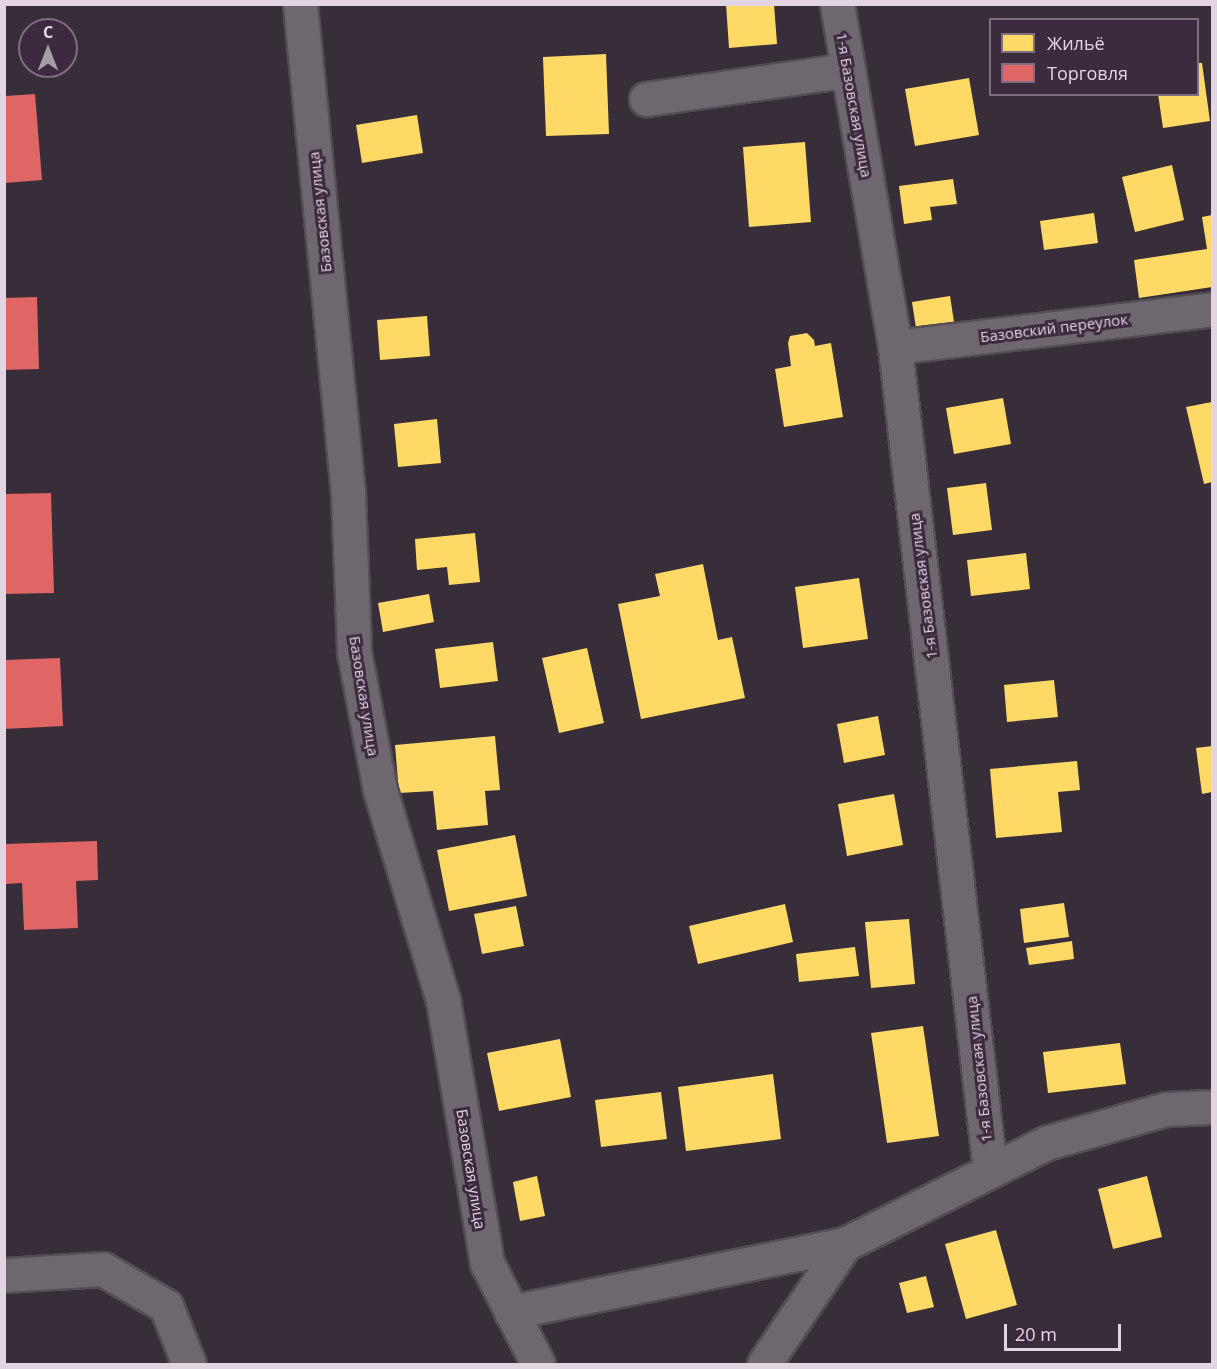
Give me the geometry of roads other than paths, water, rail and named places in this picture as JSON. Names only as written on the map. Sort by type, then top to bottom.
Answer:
[{"type":"street","name":"Базовская улица","points":[[300,4],[348,493],[354,652],[380,790],[443,1000],[487,1263],[538,1365]]},
{"type":"street","name":"1-я Базовская улица","points":[[837,4],[895,347],[990,1170]]},
{"type":"street","points":[[646,99],[848,70]]},
{"type":"street","name":"Базовский переулок","points":[[895,347],[1212,309]]},
{"type":"street","points":[[511,1312],[844,1244],[990,1170],[1057,1140],[1166,1109],[1212,1107]]},
{"type":"street","points":[[764,1365],[844,1244]]},
{"type":"street","points":[[4,1275],[103,1269],[166,1306],[189,1365]]}]
